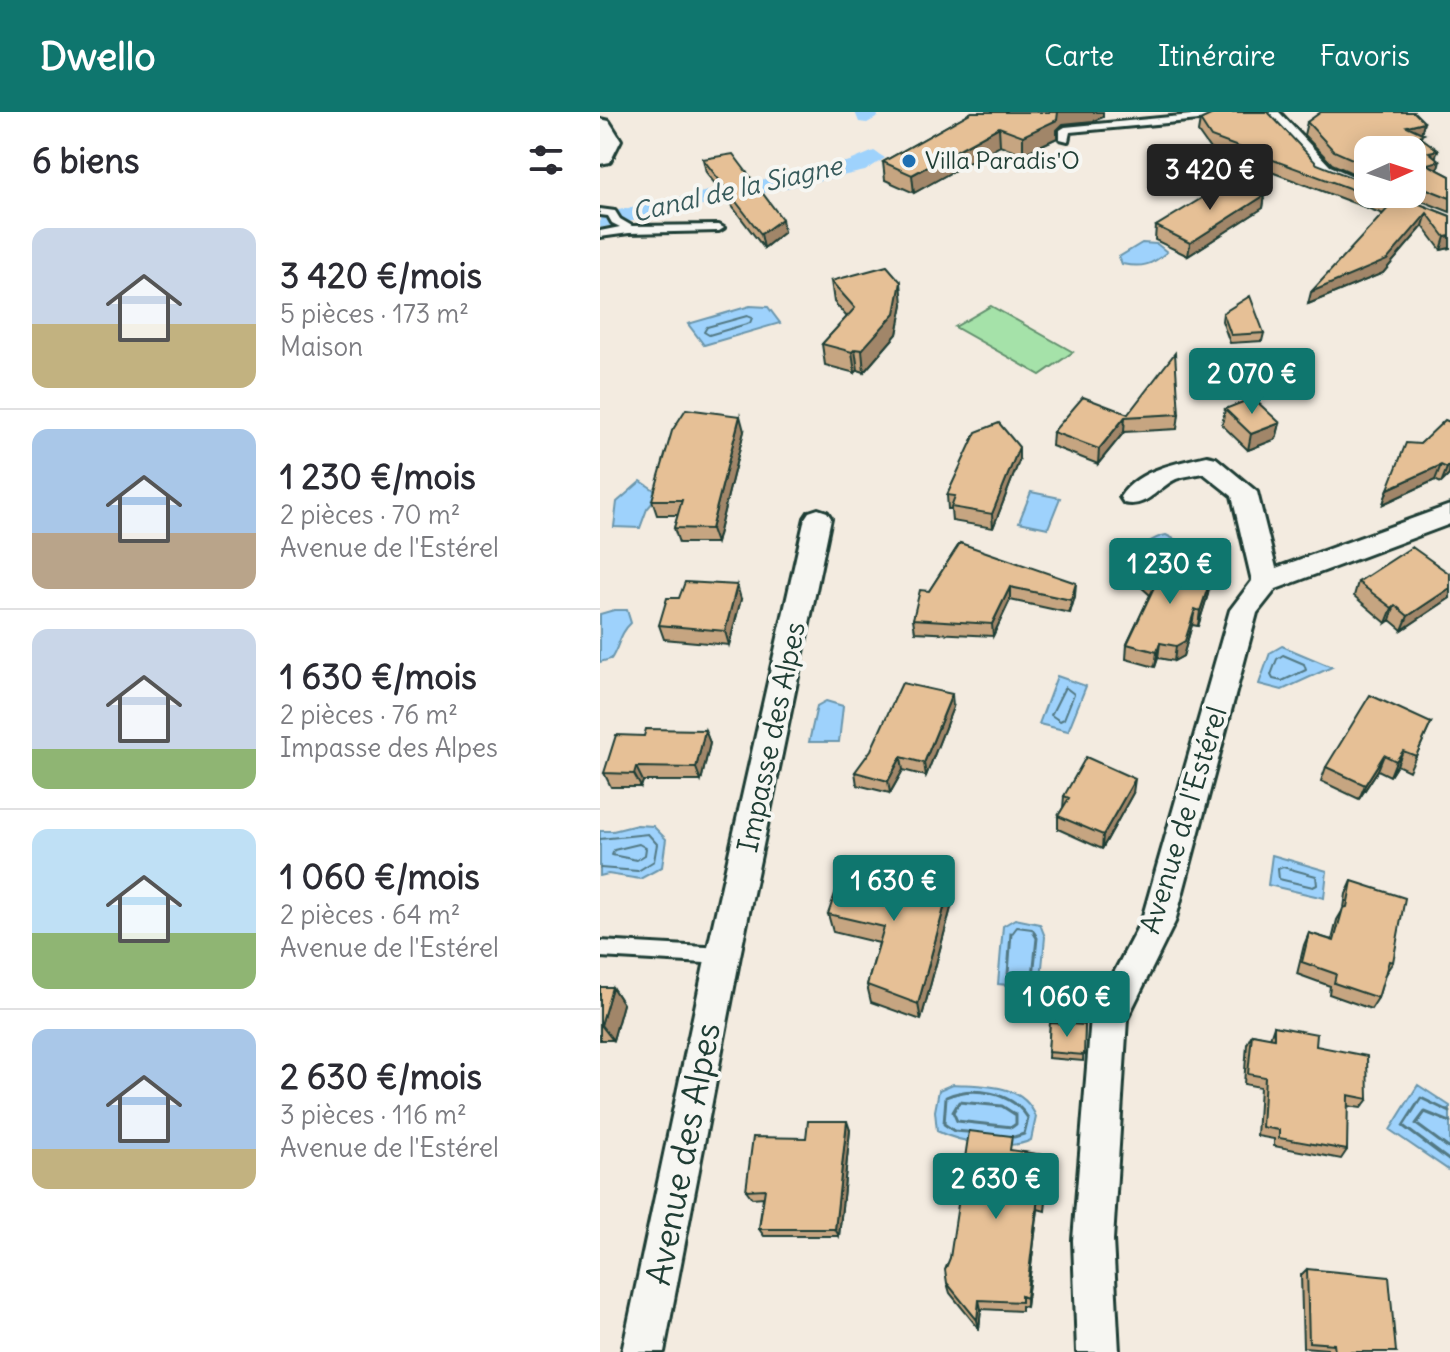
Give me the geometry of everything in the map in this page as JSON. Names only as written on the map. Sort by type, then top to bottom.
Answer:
[{"type":"main road","points":[[600,127],[608,140],[600,156]]},
{"type":"street","points":[[1268,112],[1285,126],[1323,170],[1354,184]]},
{"type":"street","points":[[1133,497],[1168,473],[1207,464],[1244,492],[1266,582],[1450,514]]},
{"type":"street","name":"Impasse des Alpes","points":[[723,956],[818,518]]},
{"type":"street","name":"Avenue de l'Estérel","points":[[1098,1352],[1093,1240],[1109,1017],[1158,922],[1244,610],[1266,582]]},
{"type":"street","name":"Avenue des Alpes","points":[[643,1352],[723,956]]},
{"type":"lane","points":[[1065,139],[1065,130],[1253,112]]},
{"type":"lane","points":[[609,216],[627,227]]},
{"type":"lane","points":[[600,234],[627,227],[659,231],[719,228]]},
{"type":"lane","points":[[600,949],[723,956]]},
{"type":"green space","points":[[991,306],[1073,352],[1040,375],[955,327]]},
{"type":"water","points":[[1142,243],[1157,244],[1167,252],[1146,264],[1122,264],[1119,257]]},
{"type":"water","points":[[750,306],[768,307],[780,323],[704,345],[688,324]]},
{"type":"water","points":[[641,481],[660,494],[647,509],[640,528],[614,527],[617,502]]},
{"type":"water","points":[[1031,492],[1060,498],[1048,528],[1019,522]]},
{"type":"water","points":[[1166,535],[1176,540],[1179,549],[1158,577],[1141,581],[1127,577],[1122,567],[1148,543]]},
{"type":"water","points":[[627,610],[631,623],[611,659],[600,662],[600,614]]},
{"type":"water","points":[[1282,646],[1332,667],[1282,690],[1259,684],[1270,653]]},
{"type":"water","points":[[1057,676],[1086,686],[1068,731],[1039,724]]},
{"type":"water","points":[[826,701],[843,706],[839,742],[809,742],[817,706]]},
{"type":"water","points":[[637,825],[653,826],[666,839],[662,867],[640,879],[608,874],[600,876],[600,831]]},
{"type":"water","points":[[1272,855],[1327,871],[1324,898],[1268,885]]},
{"type":"water","points":[[1015,919],[1040,924],[1045,937],[1040,988],[998,984],[1003,926]]},
{"type":"water","points":[[953,1084],[1001,1088],[1022,1098],[1036,1117],[1031,1140],[1010,1145],[984,1144],[937,1131],[935,1111],[939,1090]]},
{"type":"water","points":[[1418,1085],[1450,1106],[1450,1171],[1390,1130]]},
{"type":"building","points":[[972,112],[1058,112],[1057,120],[1023,136],[999,127],[912,175],[883,162]]},
{"type":"building","points":[[1217,112],[1268,112],[1317,164],[1354,179],[1354,190],[1211,137],[1200,120]]},
{"type":"building","points":[[1321,112],[1414,112],[1424,122],[1407,126],[1424,134],[1354,136],[1354,160],[1334,151],[1307,122]]},
{"type":"building","points":[[1426,141],[1438,150],[1429,152],[1440,161],[1427,164],[1450,176],[1450,198],[1426,189]]},
{"type":"building","points":[[733,154],[782,219],[761,234],[703,159]]},
{"type":"building","points":[[1230,181],[1265,195],[1190,243],[1156,226]]},
{"type":"building","points":[[1426,207],[1450,216],[1450,236],[1445,237],[1427,213],[1387,260],[1311,292],[1388,208]]},
{"type":"building","points":[[887,266],[901,282],[895,313],[862,350],[852,352],[822,344],[855,308],[831,281]]},
{"type":"building","points":[[1250,296],[1264,333],[1231,335],[1223,313]]},
{"type":"building","points":[[1175,353],[1179,414],[1125,417],[1099,449],[1053,432],[1083,397],[1128,414]]},
{"type":"building","points":[[1253,398],[1280,423],[1251,434],[1225,409]]},
{"type":"building","points":[[686,409],[740,416],[711,529],[674,528],[682,500],[652,500],[672,431]]},
{"type":"building","points":[[1445,420],[1450,422],[1450,464],[1447,468],[1441,465],[1388,489],[1406,443],[1420,444]]},
{"type":"building","points":[[999,423],[1019,447],[992,514],[951,507],[955,496],[947,495],[976,432]]},
{"type":"building","points":[[960,543],[1076,583],[1071,600],[1010,587],[992,624],[913,619],[920,590],[929,591]]},
{"type":"building","points":[[1412,547],[1450,574],[1450,588],[1408,616],[1358,582]]},
{"type":"building","points":[[1185,563],[1211,578],[1200,611],[1195,609],[1185,641],[1176,646],[1160,643],[1157,652],[1127,644],[1156,583],[1141,570]]},
{"type":"building","points":[[685,582],[737,585],[725,631],[659,625],[667,598],[679,598]]},
{"type":"building","points":[[902,683],[952,694],[924,763],[901,757],[888,781],[855,772],[871,750]]},
{"type":"building","points":[[1370,695],[1431,723],[1416,756],[1403,751],[1396,761],[1384,755],[1365,785],[1326,767]]},
{"type":"building","points":[[646,729],[705,730],[696,768],[636,767],[634,774],[604,773],[616,735],[644,736]]},
{"type":"building","points":[[1086,757],[1135,779],[1103,835],[1058,816],[1069,798],[1064,796]]},
{"type":"building","points":[[847,859],[950,886],[918,1004],[867,985],[884,927],[828,914]]},
{"type":"building","points":[[1352,881],[1405,898],[1393,962],[1389,961],[1378,998],[1334,983],[1336,974],[1302,962],[1309,933],[1334,941],[1343,908],[1347,907]]},
{"type":"building","points":[[600,987],[612,987],[601,1025],[600,1025]]},
{"type":"building","points":[[1050,1023],[1085,1025],[1084,1055],[1048,1052]]},
{"type":"building","points":[[1274,1026],[1317,1034],[1316,1046],[1367,1056],[1368,1099],[1348,1095],[1347,1150],[1279,1138],[1279,1130],[1262,1127],[1265,1077],[1248,1074],[1252,1034],[1274,1038]]},
{"type":"building","points":[[808,1121],[847,1121],[835,1229],[759,1229],[765,1189],[746,1190],[753,1137],[806,1138]]},
{"type":"building","points":[[969,1131],[1012,1136],[1010,1150],[1051,1156],[1046,1199],[1038,1197],[1026,1298],[1021,1296],[1021,1302],[979,1300],[977,1320],[947,1283],[945,1270],[950,1258]]},
{"type":"building","points":[[1307,1269],[1389,1277],[1396,1352],[1335,1352],[1334,1344],[1309,1342]]},
{"type":"waterway","name":"Canal de la Siagne","points":[[866,112],[867,117]]},
{"type":"waterway","name":"Canal de la Siagne","points":[[600,221],[857,166],[874,158]]},
{"type":"place","name":"Villa Paradis'O","points":[[909,161]]}]
